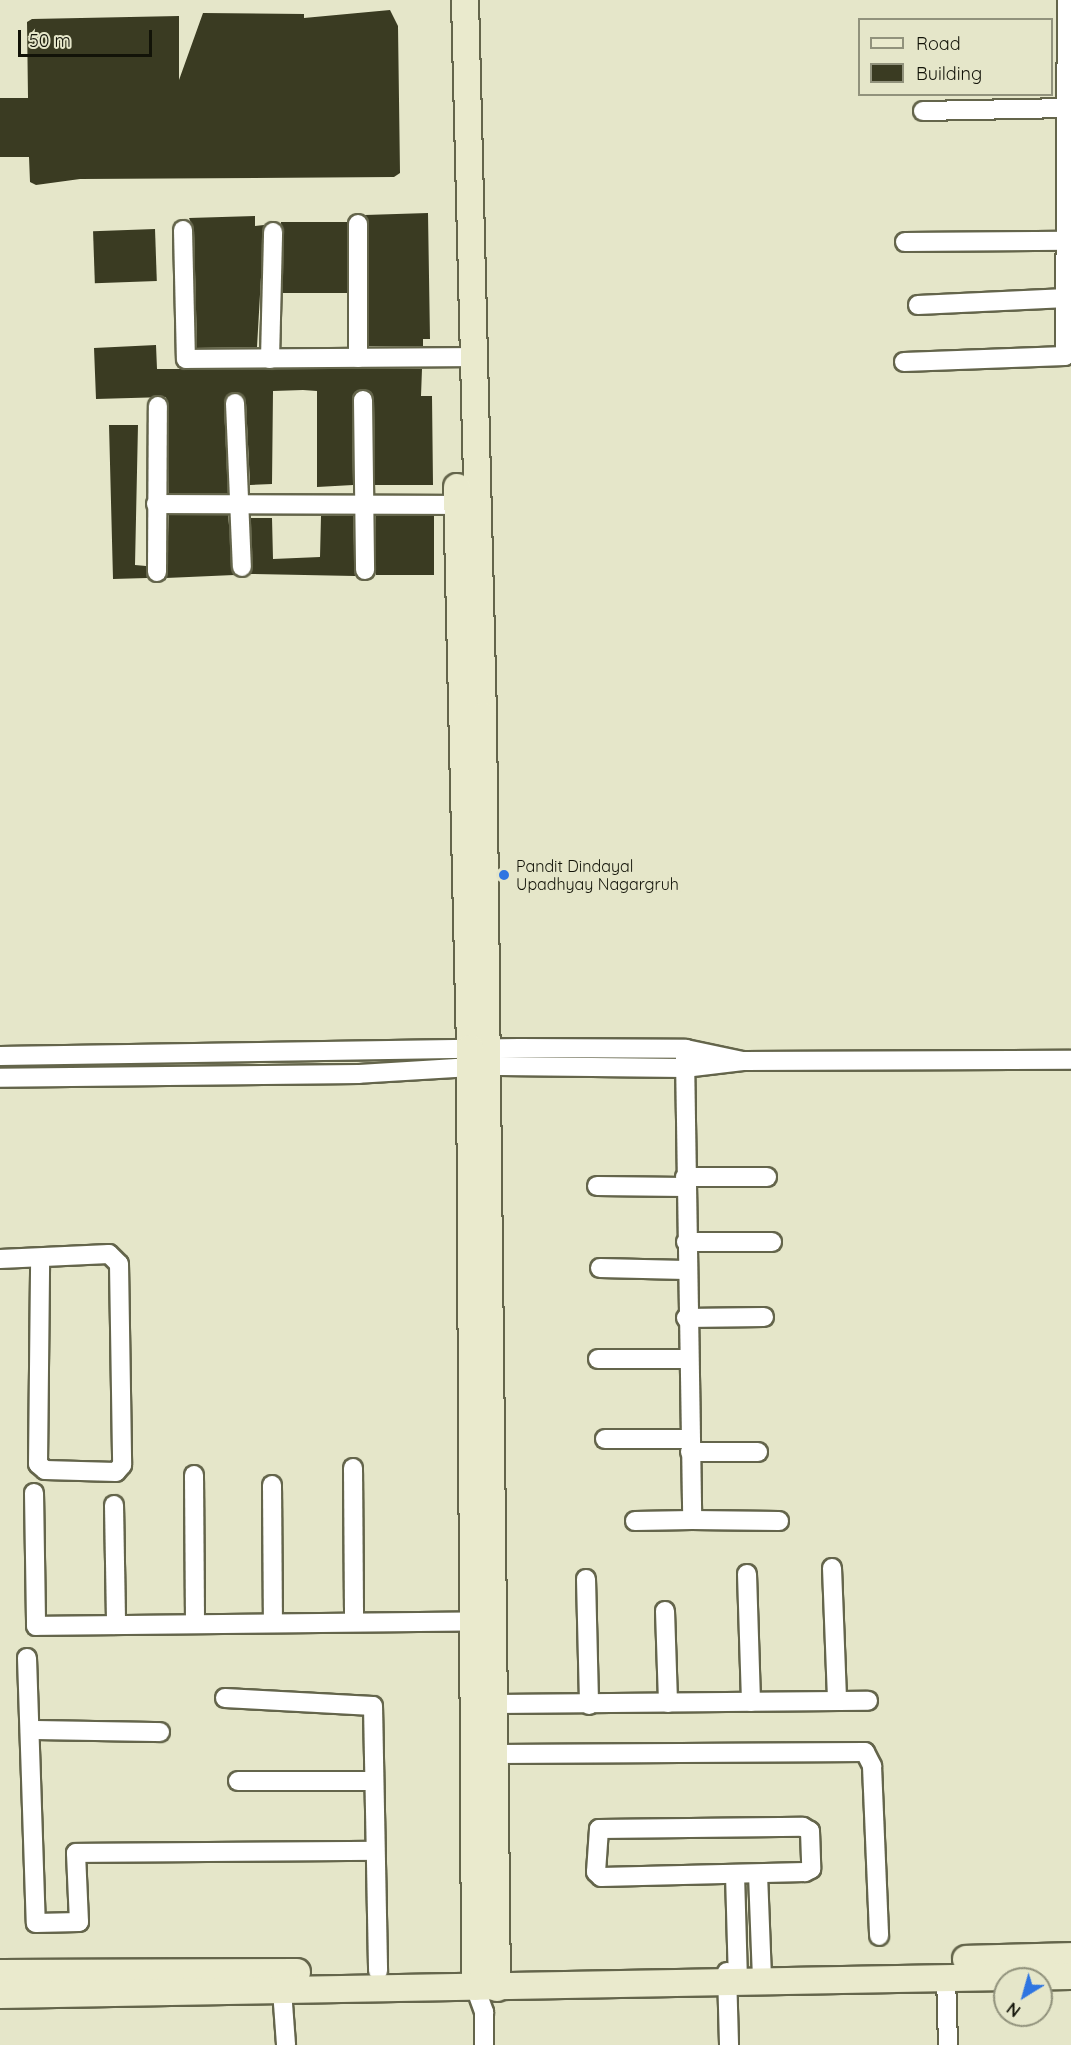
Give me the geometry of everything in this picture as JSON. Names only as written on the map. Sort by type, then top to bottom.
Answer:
[{"type":"street","points":[[449,0],[464,358]]},
{"type":"street","points":[[465,0],[464,358],[479,1057],[486,1979]]},
{"type":"street","points":[[904,362],[1065,356],[1068,289],[1069,99],[1063,39],[1067,0]]},
{"type":"street","points":[[923,111],[1069,99]]},
{"type":"street","points":[[358,224],[358,358]]},
{"type":"street","points":[[183,231],[186,359],[464,358]]},
{"type":"street","points":[[270,359],[273,232]]},
{"type":"street","points":[[905,242],[1068,241]]},
{"type":"street","points":[[918,305],[1068,289]]},
{"type":"street","points":[[363,400],[365,570]]},
{"type":"street","points":[[235,403],[242,567]]},
{"type":"street","points":[[157,572],[158,406]]},
{"type":"street","points":[[156,504],[466,504]]},
{"type":"street","points":[[686,1049],[684,1068],[687,1359],[692,1520]]},
{"type":"street","points":[[0,1056],[479,1057],[686,1049],[743,1061]]},
{"type":"street","points":[[0,1078],[359,1074],[479,1057],[684,1068],[743,1061],[1071,1060]]},
{"type":"street","points":[[597,1186],[767,1177]]},
{"type":"street","points":[[686,1242],[772,1242]]},
{"type":"street","points":[[0,1259],[109,1254],[119,1264],[122,1465],[116,1472],[45,1470],[38,1464],[40,1258]]},
{"type":"street","points":[[600,1268],[686,1270]]},
{"type":"street","points":[[687,1317],[764,1317]]},
{"type":"street","points":[[598,1359],[687,1359]]},
{"type":"street","points":[[605,1438],[758,1452]]},
{"type":"street","points":[[353,1468],[354,1622]]},
{"type":"street","points":[[194,1475],[195,1624]]},
{"type":"street","points":[[272,1485],[273,1623]]},
{"type":"street","points":[[34,1493],[36,1626],[484,1621]]},
{"type":"street","points":[[114,1504],[116,1625]]},
{"type":"street","points":[[635,1521],[779,1521]]},
{"type":"street","points":[[832,1568],[837,1701]]},
{"type":"street","points":[[747,1574],[751,1702]]},
{"type":"street","points":[[586,1579],[589,1705]]},
{"type":"street","points":[[665,1611],[668,1703]]},
{"type":"street","points":[[484,1621],[496,1704],[484,2045]]},
{"type":"street","points":[[27,1658],[36,1923],[79,1922],[76,1853],[374,1851]]},
{"type":"street","points":[[225,1698],[371,1704],[378,1971]]},
{"type":"street","points":[[496,1704],[868,1701]]},
{"type":"street","points":[[30,1730],[160,1732]]},
{"type":"street","points":[[496,1754],[866,1752],[872,1766],[879,1936]]},
{"type":"street","points":[[238,1781],[374,1781]]},
{"type":"street","points":[[596,1831],[810,1831],[808,1871],[735,1874],[601,1877],[596,1872],[596,1831]]},
{"type":"street","points":[[735,1874],[742,1973]]},
{"type":"street","points":[[729,2045],[758,1874]]},
{"type":"street","points":[[0,1995],[282,1990],[486,1979],[742,1973],[1071,1956]]},
{"type":"street","points":[[0,1973],[378,1971],[486,1979]]},
{"type":"street","points":[[742,1973],[946,1977],[1071,1976]]},
{"type":"street","points":[[946,1977],[948,2045]]},
{"type":"street","points":[[282,1990],[286,2045]]},
{"type":"building","points":[[390,10],[398,26],[400,173],[394,177],[80,179],[36,185],[30,182],[29,157],[0,157],[0,98],[28,98],[27,22],[32,19],[179,16],[179,80],[203,13],[304,14],[304,18]]},
{"type":"building","points":[[428,213],[430,339],[423,339],[423,346],[369,346],[365,215]]},
{"type":"building","points":[[255,216],[255,226],[264,225],[257,347],[197,348],[194,230],[189,218]]},
{"type":"building","points":[[281,222],[347,222],[347,293],[281,293]]},
{"type":"building","points":[[155,229],[157,281],[95,283],[93,231]]},
{"type":"building","points":[[156,345],[157,369],[422,369],[421,396],[432,396],[433,485],[375,485],[374,400],[363,389],[352,400],[353,485],[317,487],[317,391],[303,390],[273,391],[272,484],[250,485],[246,403],[235,392],[224,403],[228,493],[169,493],[166,397],[96,399],[94,348]]},
{"type":"building","points":[[109,425],[138,425],[135,565],[146,566],[147,578],[113,579]]},
{"type":"building","points":[[169,515],[228,515],[234,575],[166,578]]},
{"type":"building","points":[[321,516],[353,516],[355,576],[250,574],[251,518],[272,518],[273,559],[320,557]]},
{"type":"building","points":[[376,516],[434,516],[434,575],[376,575]]},
{"type":"place","name":"Pandit Dindayal Upadhyay Nagargruh","points":[[504,875]]}]
